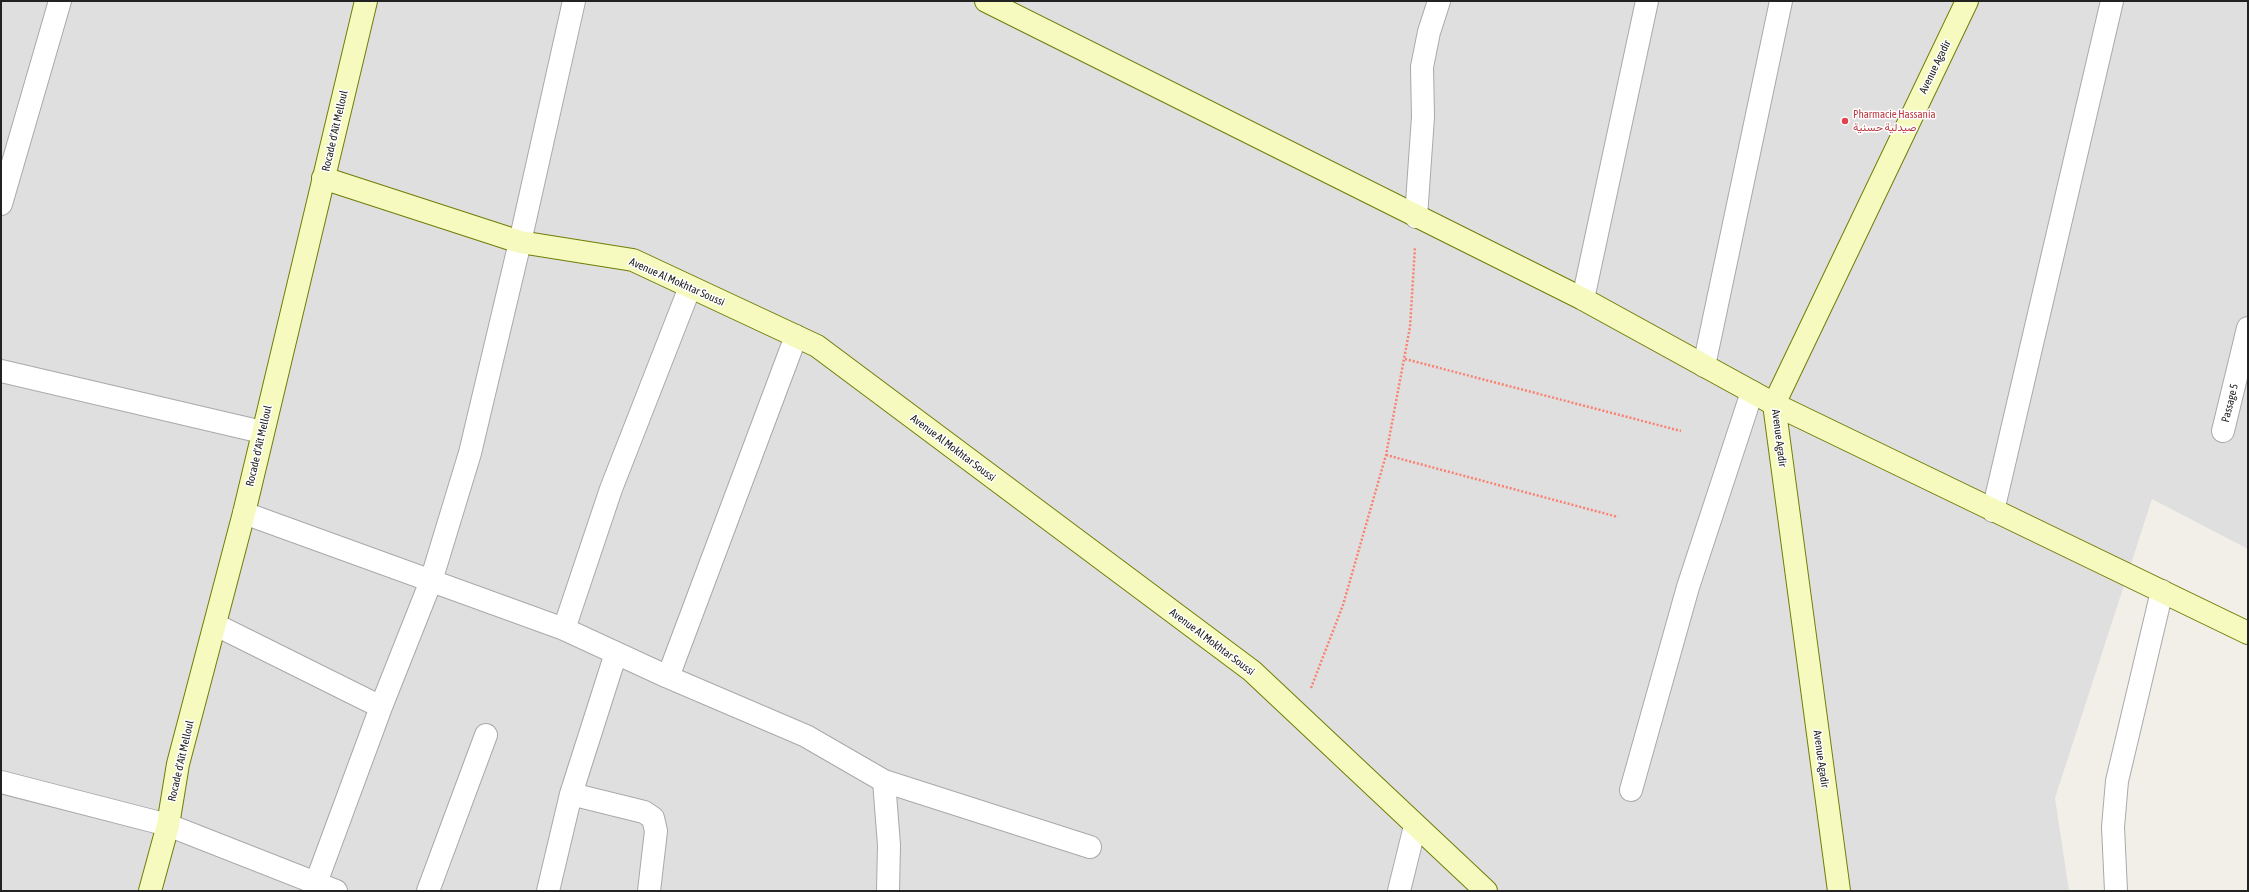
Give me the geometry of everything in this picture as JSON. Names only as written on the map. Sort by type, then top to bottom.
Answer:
[{"type":"street","points":[[1,204],[60,1]]},
{"type":"street","name":"Rocade d'Aït Melloul","points":[[150,891],[168,825],[178,764],[216,625],[244,513],[262,432],[366,1]]},
{"type":"street","points":[[314,887],[381,707],[431,581],[470,453],[520,242],[574,1]]},
{"type":"street","points":[[986,1],[1416,217],[1583,299],[1774,404],[2248,633]]},
{"type":"street","points":[[1416,217],[1423,117],[1422,67],[1429,32],[1439,1]]},
{"type":"street","points":[[1583,299],[1647,1]]},
{"type":"street","points":[[1704,366],[1781,1]]},
{"type":"street","name":"Avenue Agadir","points":[[1839,891],[1774,404],[1967,1]]},
{"type":"street","points":[[1993,511],[2112,1]]},
{"type":"street","name":"Avenue Al Mokhtar Soussi","points":[[323,178],[520,242],[632,260],[817,346],[1252,671],[1415,826],[1486,891]]},
{"type":"street","points":[[564,629],[611,490],[690,287]]},
{"type":"street","name":"Passage 5","points":[[2223,431],[2248,328]]},
{"type":"street","points":[[668,677],[796,336]]},
{"type":"street","points":[[1,371],[262,432]]},
{"type":"street","points":[[1631,790],[1688,586],[1752,392]]},
{"type":"street","points":[[244,513],[564,629],[668,677],[806,736],[884,782],[1090,847]]},
{"type":"street","points":[[2116,891],[2113,827],[2117,781],[2162,591]]},
{"type":"street","points":[[216,625],[381,707]]},
{"type":"street","points":[[548,891],[571,794],[616,653]]},
{"type":"street","points":[[428,891],[486,735]]},
{"type":"street","points":[[1,782],[168,825],[314,887],[336,891]]},
{"type":"street","points":[[884,782],[889,845],[888,891]]},
{"type":"street","points":[[571,794],[644,812],[653,818],[656,831],[649,891]]},
{"type":"street","points":[[1399,891],[1415,826]]},
{"type":"path","points":[[1300,716],[1343,605],[1386,455],[1410,327],[1416,217]]},
{"type":"path","points":[[1405,359],[1681,432]]},
{"type":"path","points":[[1386,455],[1618,517]]},
{"type":"shaded area","points":[[1,1],[2248,1],[2248,549],[2152,499],[2055,798],[2069,891],[1,891]]},
{"type":"place","name":"Pharmacie Hassania صيدلية حسنية","points":[[1845,121]]}]
